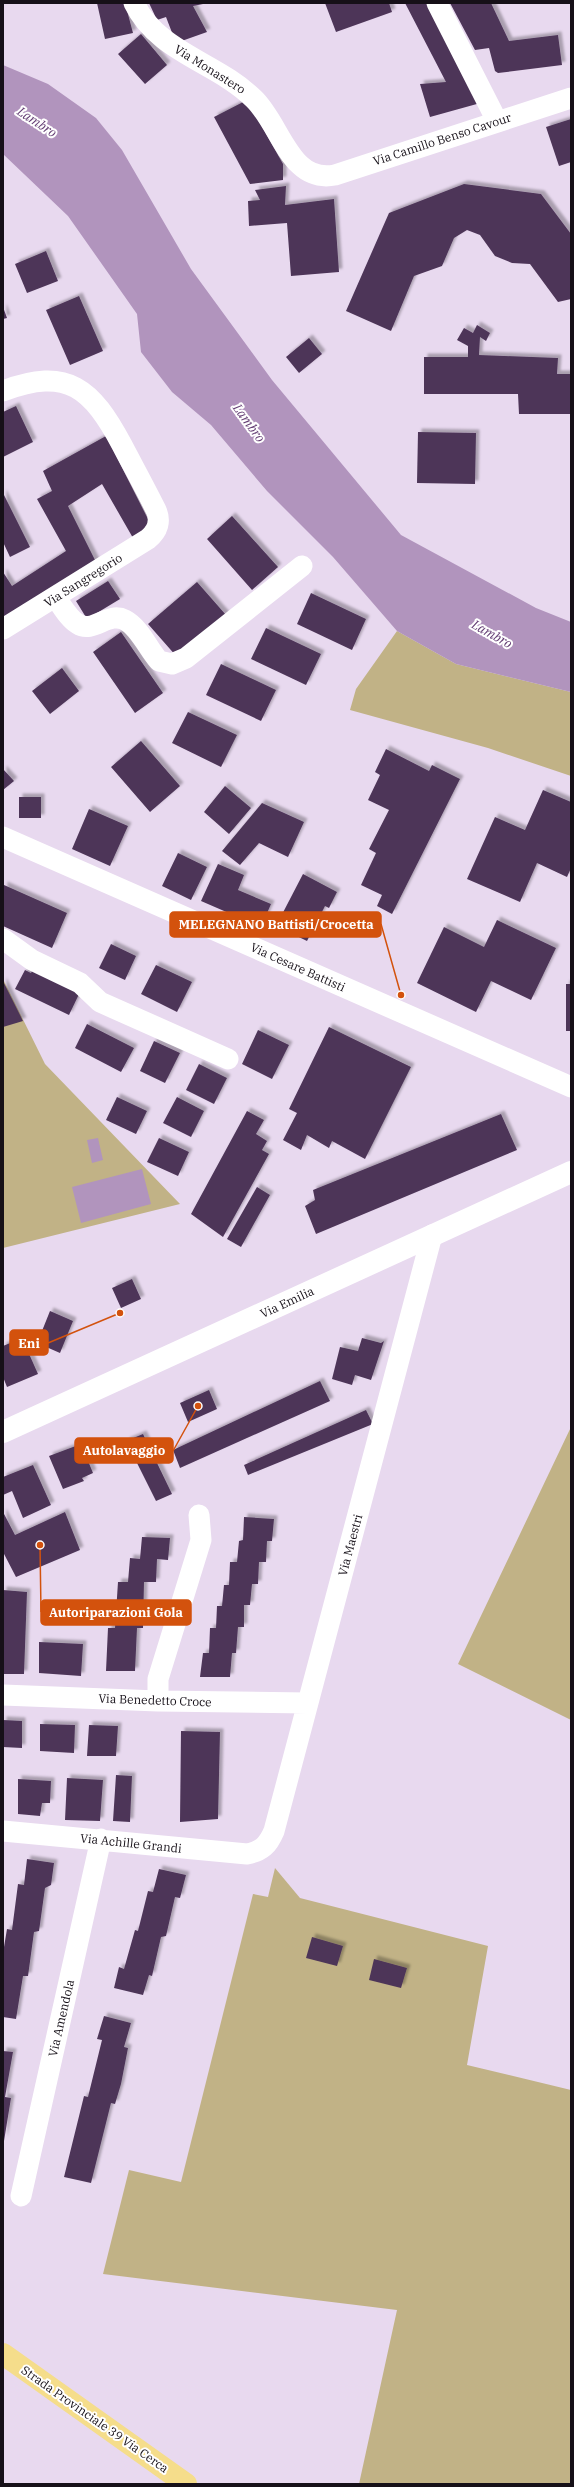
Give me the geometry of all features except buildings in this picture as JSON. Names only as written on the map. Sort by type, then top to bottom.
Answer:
[{"type":"main road","name":"Strada Provinciale 39 Via Cerca","points":[[3,2354],[186,2484]]},
{"type":"street","name":"Via Monastero","points":[[134,3],[144,21],[162,39],[237,85],[253,97],[268,116],[298,164],[313,175]]},
{"type":"street","points":[[437,3],[497,121]]},
{"type":"street","name":"Via Camillo Benso Cavour","points":[[313,175],[335,174],[571,98]]},
{"type":"street","name":"Via Sangregorio","points":[[3,391],[26,383],[50,381],[75,387],[92,397],[106,415],[156,510],[158,526],[148,539],[56,598],[3,629]]},
{"type":"street","points":[[56,598],[74,621],[83,627],[93,626],[109,619],[124,620],[133,627],[159,661],[172,664],[186,658],[302,566]]},
{"type":"street","name":"Via Cesare Battisti","points":[[3,837],[571,1087]]},
{"type":"street","points":[[3,939],[32,960],[80,983],[100,1002],[228,1059]]},
{"type":"street","name":"Via Emilia","points":[[3,1432],[571,1172]]},
{"type":"street","name":"Via Maestri","points":[[259,1851],[269,1843],[274,1831],[432,1235]]},
{"type":"street","points":[[158,1701],[158,1679],[201,1540],[199,1515]]},
{"type":"street","name":"Via Benedetto Croce","points":[[3,1695],[158,1701],[308,1703]]},
{"type":"street","name":"Via Achille Grandi","points":[[3,1830],[247,1854],[259,1851]]},
{"type":"street","name":"Via Amendola","points":[[21,2196],[101,1839]]},
{"type":"shaded area","points":[[397,631],[456,664],[571,692],[571,776],[488,748],[350,710],[356,689]]},
{"type":"shaded area","points":[[3,979],[45,1064],[180,1204],[3,1248]]},
{"type":"shaded area","points":[[571,1427],[571,1720],[458,1664]]},
{"type":"shaded area","points":[[275,1868],[300,1898],[488,1946],[467,2065],[571,2090],[571,2484],[359,2484],[397,2310],[103,2274],[129,2170],[181,2182],[253,1894],[268,1897]]},
{"type":"water","name":"Lambro","points":[[3,65],[48,84],[96,118],[122,150],[191,269],[272,380],[401,535],[536,608],[571,622],[571,692],[456,664],[397,631],[333,557],[267,491],[211,425],[172,392],[141,352],[137,314],[68,216],[3,154]]},
{"type":"water","points":[[98,1138],[103,1160],[92,1163],[87,1140]]},
{"type":"water","points":[[142,1169],[151,1204],[81,1223],[72,1187]]},
{"type":"place","name":"MELEGNANO Battisti/Crocetta","points":[[401,995]]},
{"type":"place","name":"Eni","points":[[120,1313]]},
{"type":"place","name":"Autolavaggio","points":[[198,1406]]},
{"type":"place","name":"Autoriparazioni Gola","points":[[40,1545]]}]
